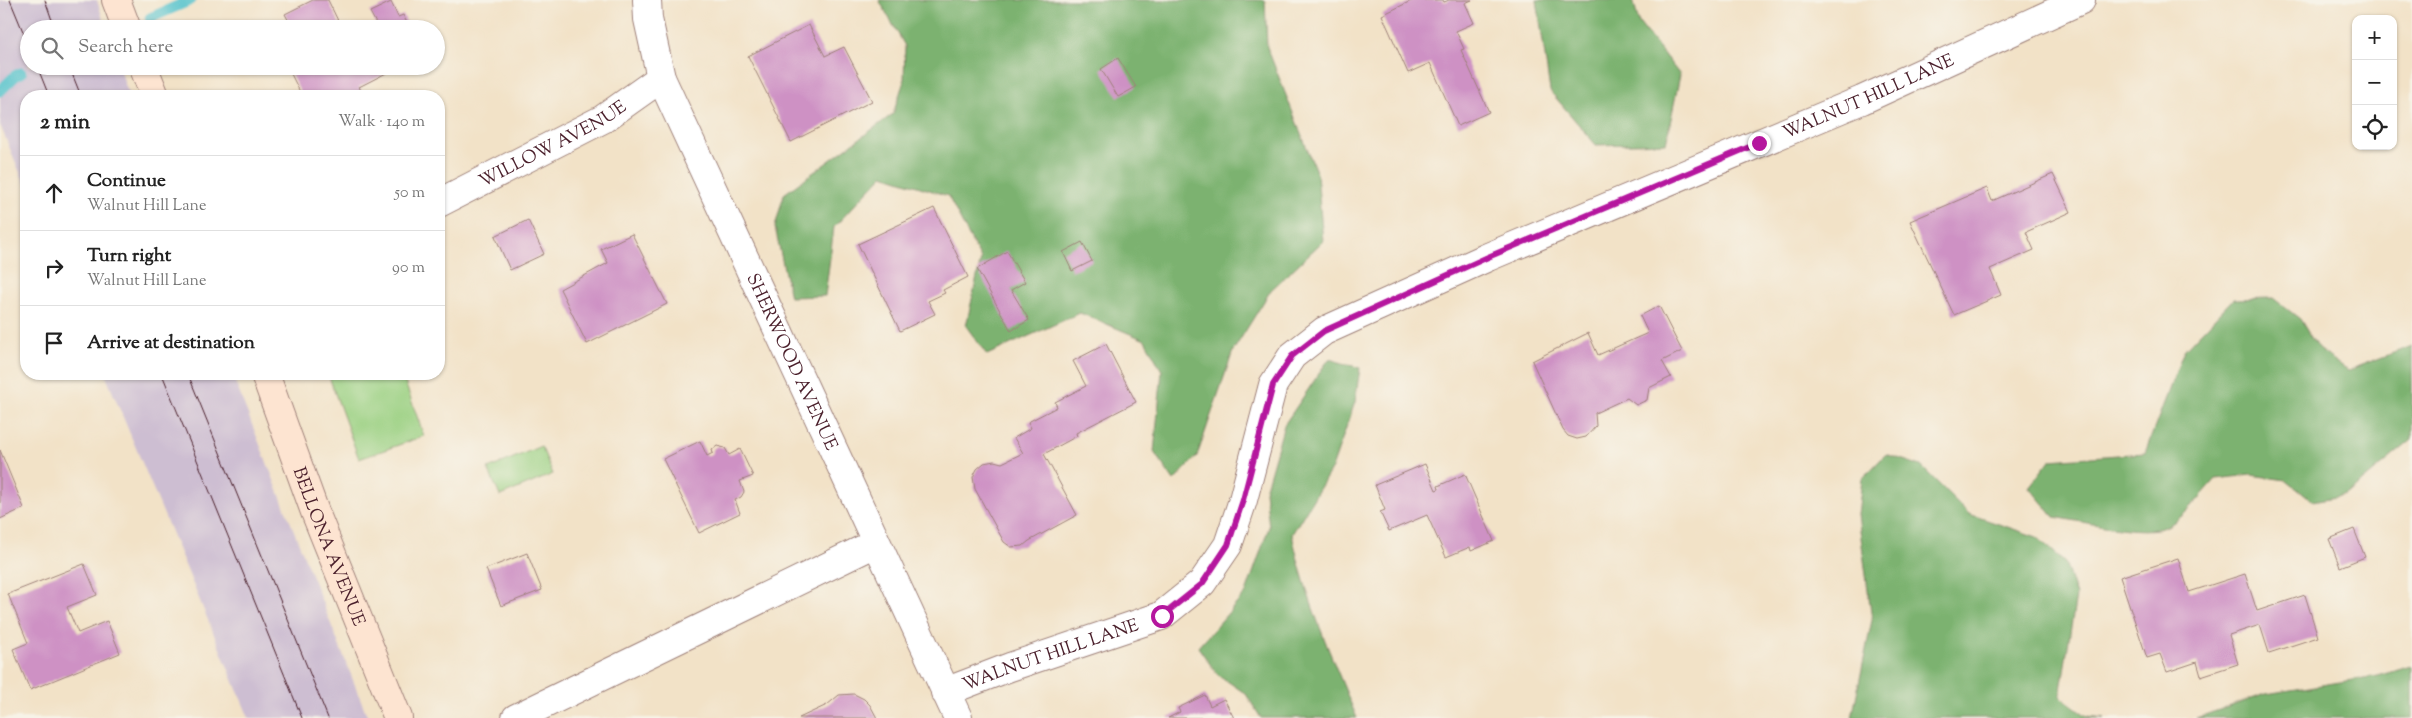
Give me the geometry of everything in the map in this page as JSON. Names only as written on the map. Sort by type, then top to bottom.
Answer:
[{"type":"street","points":[[116,0],[124,20]]},
{"type":"street","name":"SHERWOOD AVENUE","points":[[647,0],[648,19],[661,78],[958,718]]},
{"type":"street","name":"WALNUT HILL LANE","points":[[945,692],[1010,667],[1162,616],[1202,584],[1228,545],[1243,500],[1273,385],[1292,356],[1324,331],[1488,257],[1862,100],[2081,0]]},
{"type":"street","points":[[147,75],[153,90]]},
{"type":"street","name":"WILLOW AVENUE","points":[[445,200],[603,119],[661,78]]},
{"type":"street","name":"BELLONA AVENUE","points":[[267,380],[315,512],[398,718]]},
{"type":"street","points":[[516,718],[876,543]]},
{"type":"shaded area","points":[[0,0],[97,0],[103,20],[20,20],[20,75],[122,75],[127,90],[20,90],[20,173],[0,125]]},
{"type":"shaded area","points":[[108,380],[234,380],[368,718],[249,718]]},
{"type":"green space","points":[[879,0],[1265,0],[1267,47],[1317,174],[1323,241],[1271,290],[1233,351],[1197,456],[1174,481],[1154,452],[1162,371],[1145,340],[1080,313],[987,355],[966,326],[981,259],[948,196],[883,175],[834,227],[825,296],[790,297],[775,227],[784,194],[893,114],[904,81],[905,46]]},
{"type":"green space","points":[[1537,0],[1633,0],[1639,23],[1680,75],[1666,143],[1596,145],[1550,91]]},
{"type":"green space","points":[[2273,298],[2300,319],[2318,349],[2348,370],[2412,346],[2412,440],[2346,495],[2312,501],[2286,480],[2251,475],[2216,479],[2192,506],[2165,527],[2142,530],[2127,529],[2054,517],[2029,487],[2050,460],[2145,453],[2184,350],[2233,299]]},
{"type":"green space","points":[[1329,359],[1360,368],[1355,402],[1332,468],[1292,534],[1312,605],[1357,718],[1261,718],[1246,694],[1217,674],[1198,647],[1246,593],[1269,527],[1265,491],[1284,425]]},
{"type":"green space","points":[[330,380],[404,380],[424,436],[359,459]]},
{"type":"green space","points":[[541,446],[553,474],[500,496],[488,469]]},
{"type":"green space","points":[[1886,454],[1921,466],[1969,514],[2037,537],[2065,562],[2076,596],[2060,696],[2087,716],[2105,718],[1852,718],[1872,620],[1858,515],[1862,479]]},
{"type":"green space","points":[[2412,666],[2412,718],[2196,718],[2266,694],[2377,676]]},
{"type":"building","points":[[313,0],[328,0],[338,20],[288,20],[285,14]]},
{"type":"building","points":[[1413,0],[1443,0],[1444,2],[1449,0],[1472,0],[1465,3],[1474,23],[1456,31],[1464,49],[1461,50],[1489,112],[1458,126],[1430,63],[1408,73],[1382,15]]},
{"type":"building","points":[[391,2],[398,17],[403,15],[406,20],[374,20],[370,12]]},
{"type":"building","points":[[809,25],[825,56],[844,47],[872,101],[791,142],[748,56]]},
{"type":"building","points":[[1118,58],[1136,87],[1118,97],[1101,69]]},
{"type":"building","points":[[292,75],[382,75],[359,87],[361,90],[299,90]]},
{"type":"building","points":[[2053,174],[2071,212],[2026,232],[2034,250],[1990,269],[2001,295],[1954,315],[1910,221],[1987,188],[1992,201]]},
{"type":"building","points":[[934,208],[968,277],[943,290],[945,293],[928,301],[935,314],[900,331],[858,244]]},
{"type":"building","points":[[528,220],[544,254],[510,270],[495,236]]},
{"type":"building","points":[[632,234],[667,304],[587,344],[560,289],[608,263],[601,249]]},
{"type":"building","points":[[1082,242],[1092,261],[1072,271],[1063,252]]},
{"type":"building","points":[[1007,251],[1025,282],[1011,290],[1029,320],[1011,331],[977,269]]},
{"type":"building","points":[[1659,306],[1682,351],[1662,361],[1671,377],[1649,388],[1647,400],[1636,405],[1627,398],[1595,413],[1596,426],[1586,437],[1577,439],[1568,436],[1563,430],[1532,361],[1588,333],[1598,355],[1648,333],[1640,316]]},
{"type":"building","points":[[1106,344],[1136,402],[1076,433],[1077,436],[1044,454],[1077,515],[1023,546],[1011,547],[1004,542],[975,489],[973,477],[977,469],[984,463],[994,461],[1002,463],[1023,453],[1014,438],[1031,428],[1028,422],[1057,407],[1055,402],[1086,386],[1073,361]]},
{"type":"building","points":[[700,441],[707,456],[713,453],[712,450],[717,446],[725,448],[729,455],[740,449],[753,476],[740,481],[744,492],[741,497],[735,500],[740,513],[699,533],[663,459]]},
{"type":"building","points":[[0,450],[24,508],[0,519]]},
{"type":"building","points":[[1425,464],[1436,490],[1439,489],[1438,486],[1465,474],[1494,541],[1471,551],[1470,547],[1446,557],[1427,515],[1389,531],[1380,512],[1385,510],[1375,485]]},
{"type":"building","points":[[2354,529],[2365,557],[2340,567],[2329,539]]},
{"type":"building","points":[[527,553],[542,590],[501,606],[486,569]]},
{"type":"building","points":[[2178,558],[2189,592],[2245,574],[2257,611],[2305,595],[2318,637],[2269,653],[2260,625],[2229,635],[2238,664],[2201,676],[2197,662],[2167,672],[2160,654],[2147,658],[2120,577]]},
{"type":"building","points":[[84,564],[97,595],[67,607],[78,633],[107,621],[120,653],[30,690],[13,649],[28,643],[8,594]]},
{"type":"building","points":[[854,694],[864,699],[870,705],[877,718],[799,718],[827,705],[839,695]]},
{"type":"building","points":[[1205,695],[1210,706],[1224,699],[1234,718],[1168,718],[1180,712],[1178,708]]},
{"type":"waterway","points":[[150,18],[191,0]]},
{"type":"waterway","points":[[0,91],[20,74]]},
{"type":"tram line","points":[[10,0],[20,24]]},
{"type":"tram line","points":[[45,0],[52,20]]},
{"type":"tram line","points":[[41,75],[47,90]]},
{"type":"tram line","points":[[73,75],[79,90]]},
{"type":"tram line","points":[[164,380],[302,718]]},
{"type":"tram line","points":[[190,380],[328,718]]},
{"type":"route","points":[[1162,616],[1202,584],[1228,545],[1243,500],[1273,385],[1292,356],[1324,331],[1488,257],[1759,143]]}]
